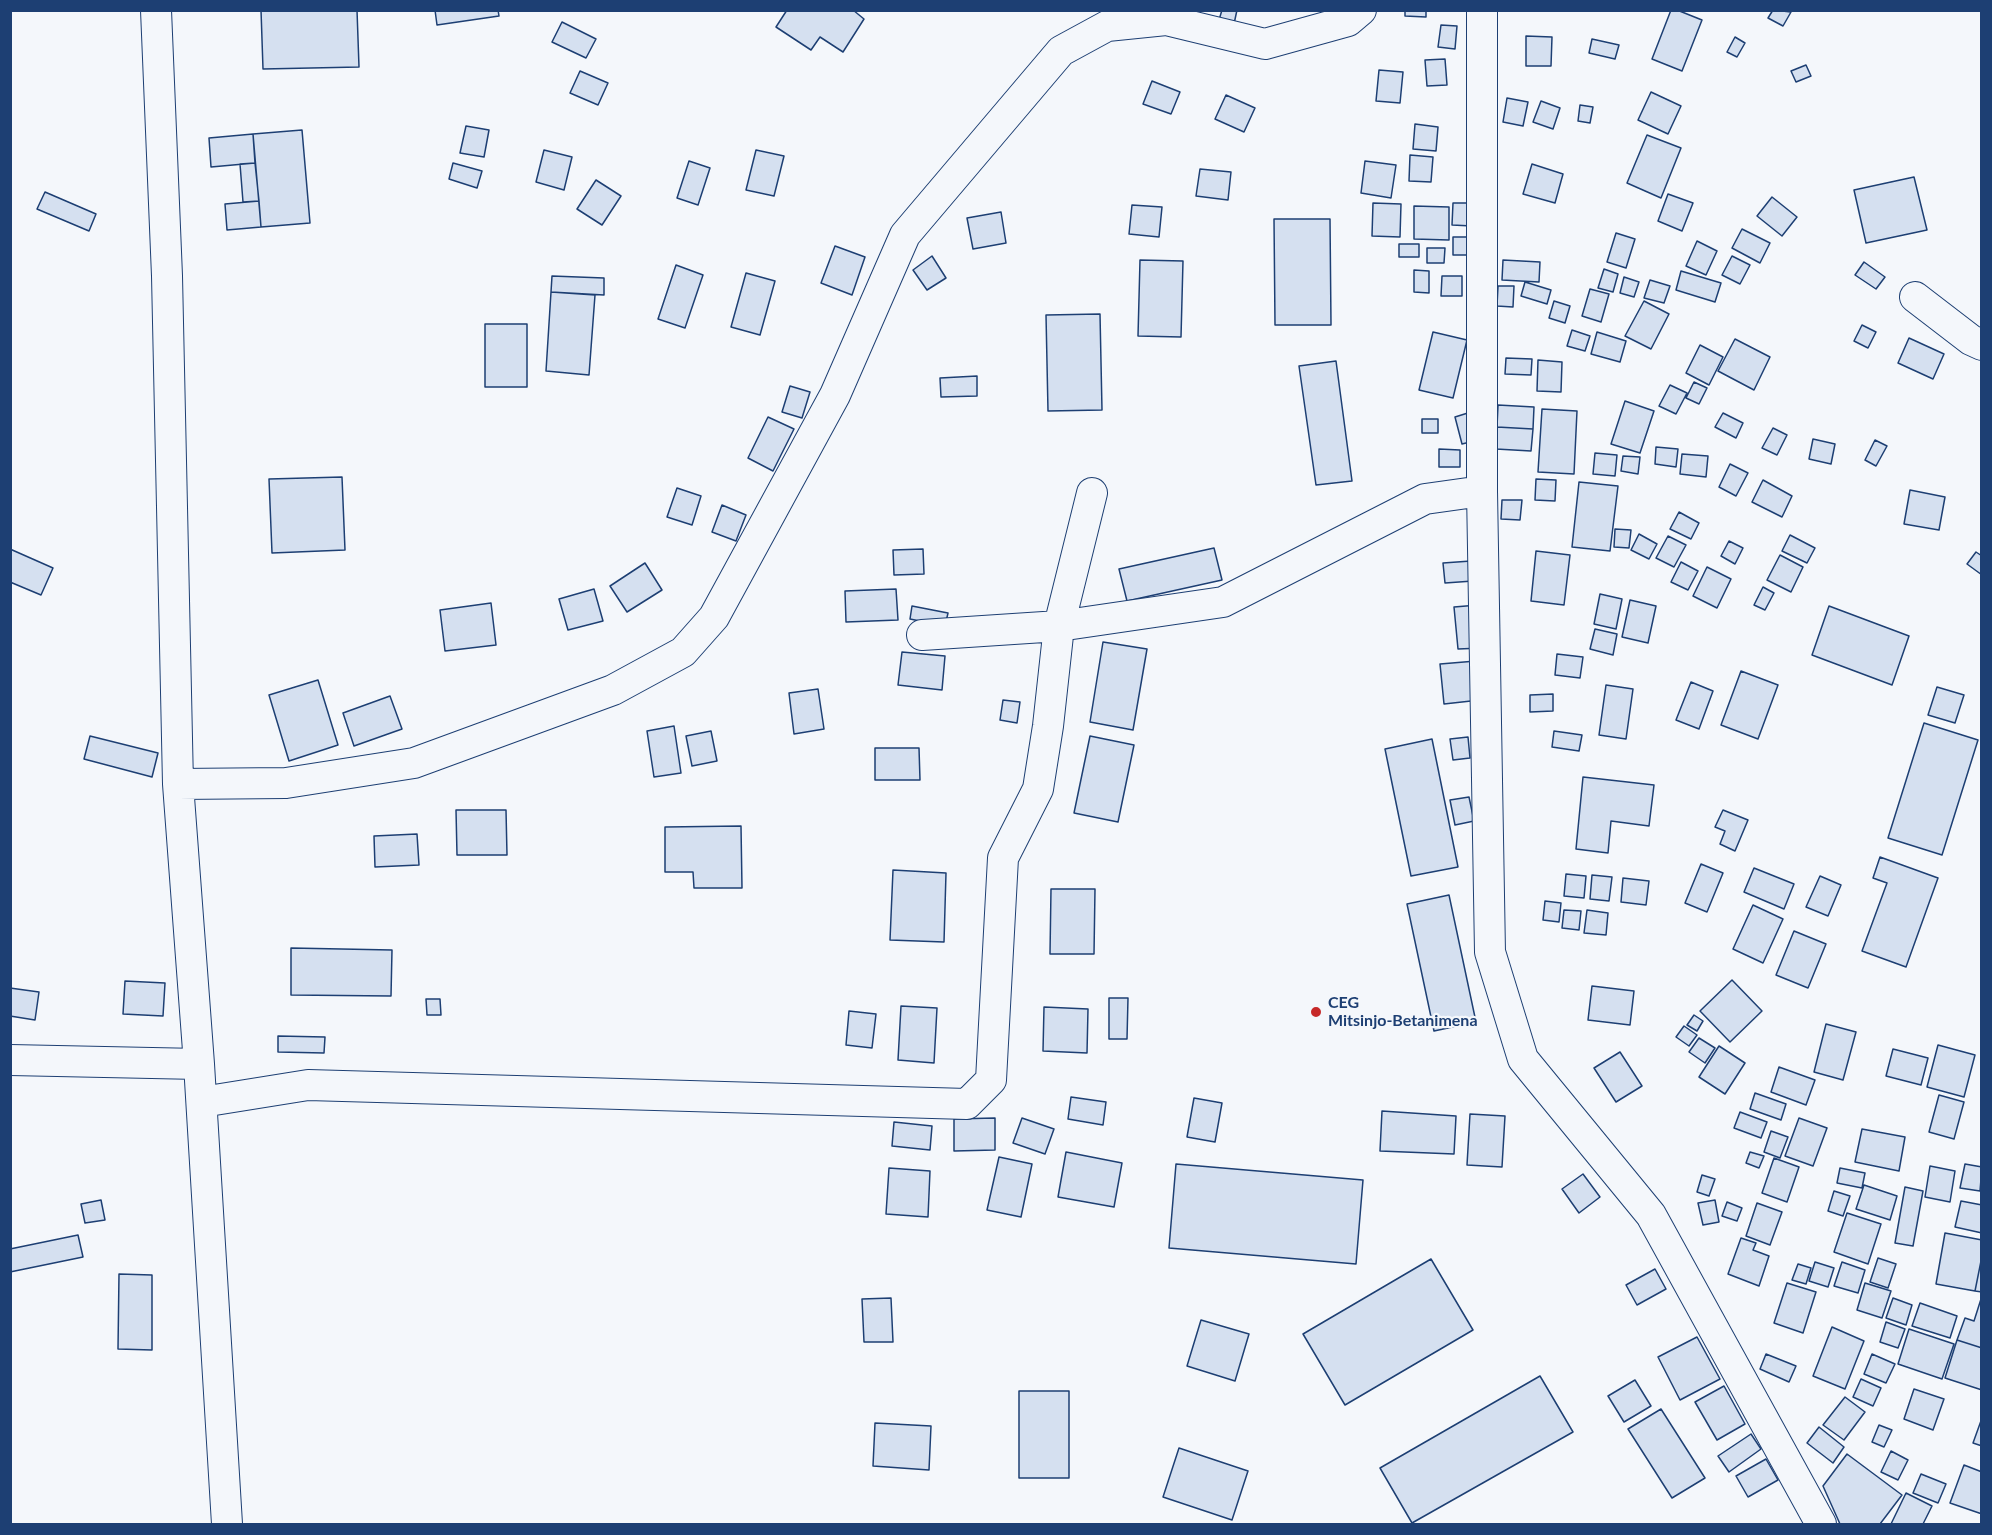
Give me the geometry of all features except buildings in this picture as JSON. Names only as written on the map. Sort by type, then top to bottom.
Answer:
[{"type":"street","points":[[156,10],[167,276],[178,784],[200,1064],[227,1524]]},
{"type":"street","points":[[178,784],[286,783],[414,763],[613,690],[683,652],[714,617],[835,395],[905,235],[1061,51],[1107,26],[1153,15],[1265,44],[1348,21],[1361,10]]},
{"type":"street","points":[[1482,10],[1482,491],[1490,952],[1523,1059],[1652,1215],[1821,1524]]},
{"type":"street","points":[[1915,297],[1971,340],[1982,345]]},
{"type":"street","points":[[922,635],[1059,626],[1223,602],[1425,499],[1482,491]]},
{"type":"street","points":[[202,1101],[308,1085],[967,1104],[991,1080],[1003,858],[1038,789],[1048,726],[1059,626],[1092,493]]},
{"type":"street","points":[[10,1060],[200,1064]]},
{"type":"place","name":"CEG Mitsinjo-Betanimena","points":[[1316,1012]]}]
